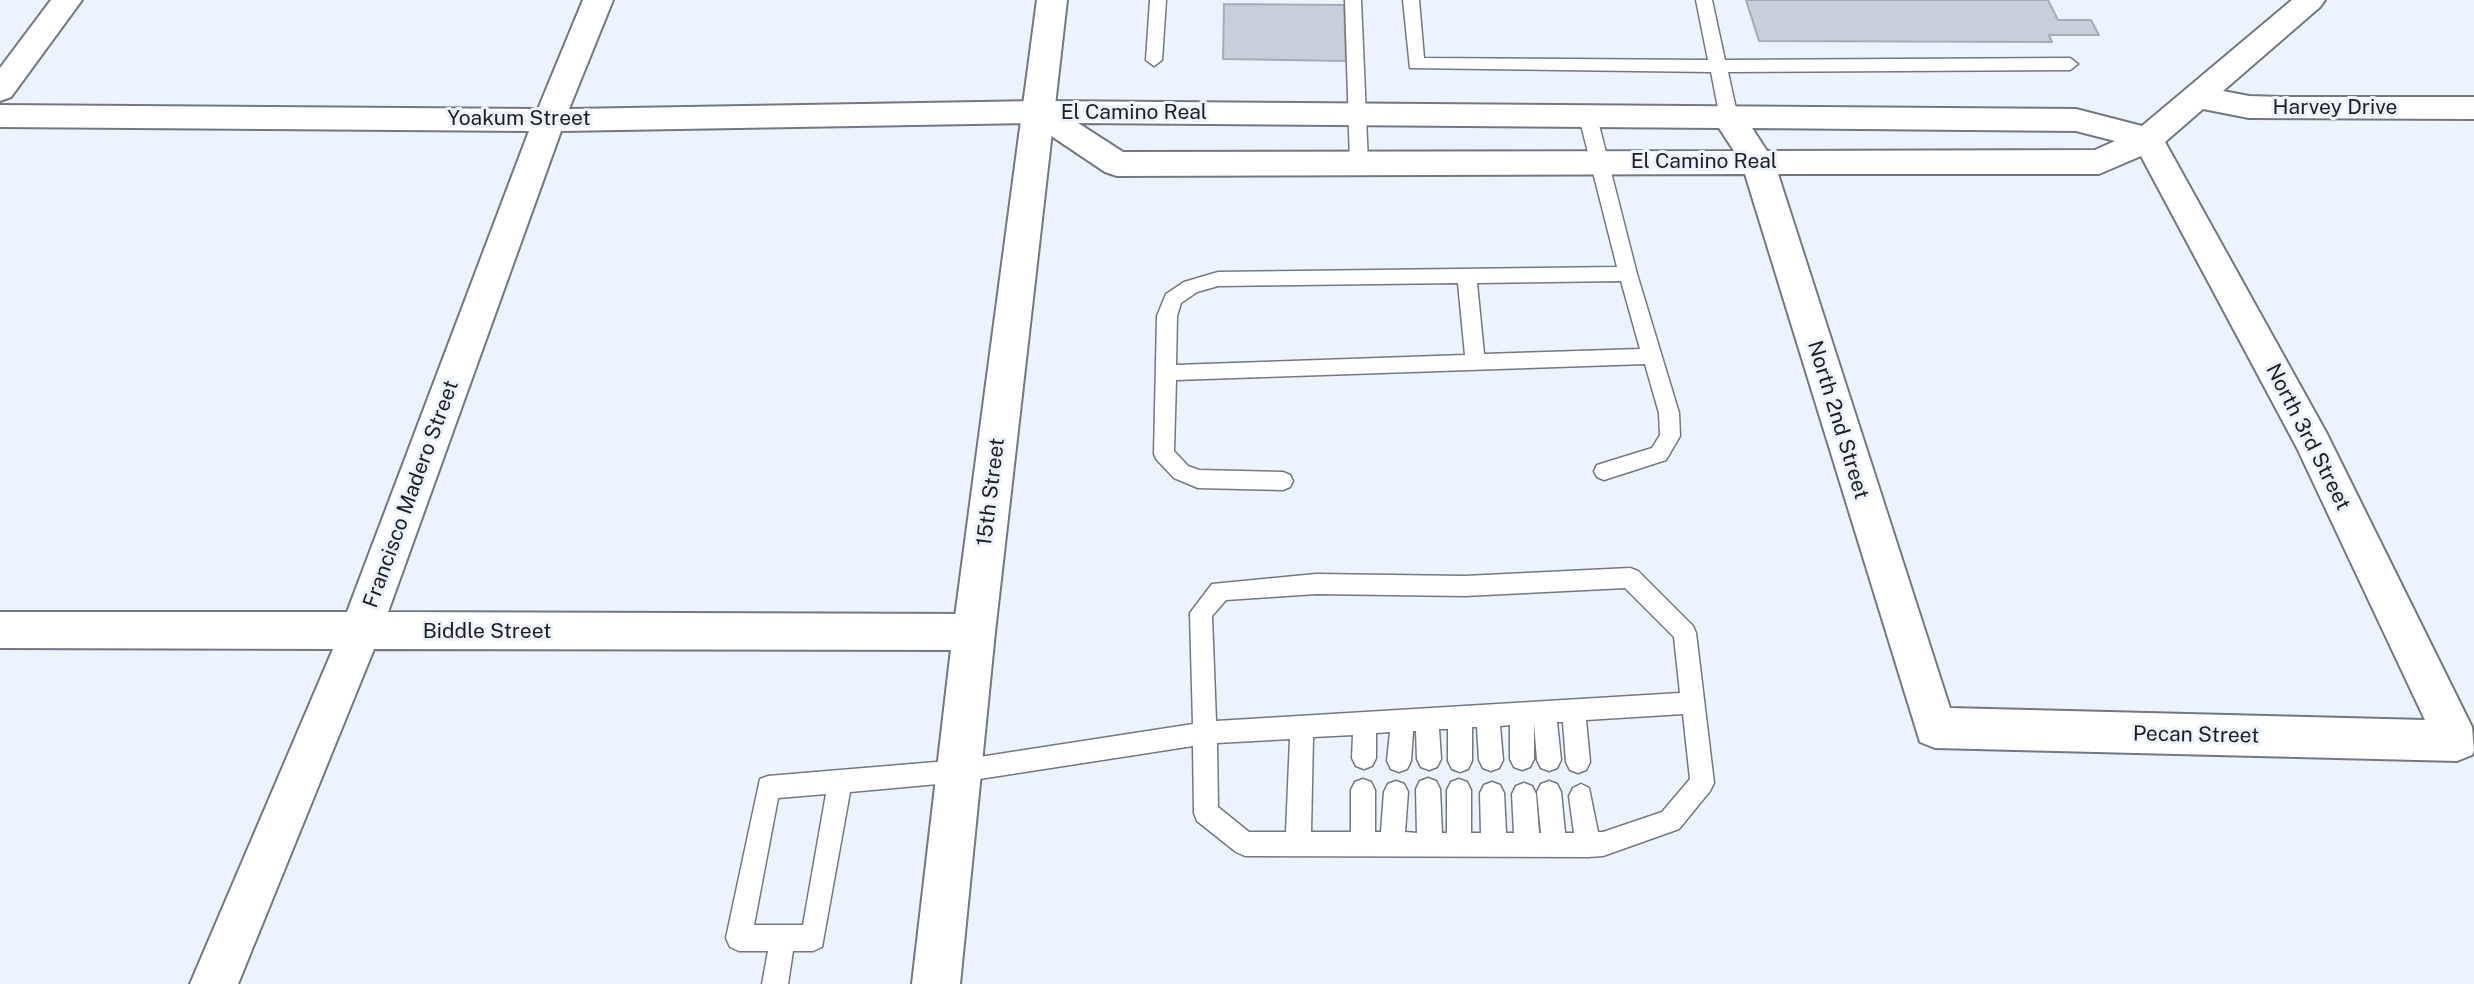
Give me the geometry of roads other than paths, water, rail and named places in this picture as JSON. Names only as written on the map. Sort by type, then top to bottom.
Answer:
[{"type":"street","points":[[0,90],[66,0]]},
{"type":"street","name":"Francisco Madero Street","points":[[214,984],[360,633],[549,120],[598,0]]},
{"type":"street","name":"15th Street","points":[[936,984],[974,632],[1052,0]]},
{"type":"street","name":"El Camino Real","points":[[1038,112],[1117,164],[2099,162],[2148,139],[2310,0]]},
{"type":"street","name":"Harvey Drive","points":[[2197,97],[2249,107],[2474,108]]},
{"type":"street","name":"Yoakum Street","points":[[0,116],[549,120],[1038,112]]},
{"type":"street","name":"El Camino Real","points":[[1038,112],[2076,120],[2148,139]]},
{"type":"street","name":"North 2nd Street","points":[[1729,118],[1757,162],[1935,729]]},
{"type":"street","name":"North 3rd Street","points":[[2148,139],[2313,443],[2458,741]]},
{"type":"street","name":"Biddle Street","points":[[0,631],[974,632]]},
{"type":"street","name":"Pecan Street","points":[[1935,729],[2458,741]]},
{"type":"lane","points":[[1154,60],[1158,0]]},
{"type":"lane","points":[[1353,0],[1359,163]]},
{"type":"lane","points":[[1411,0],[1416,64],[2070,64]]},
{"type":"lane","points":[[1704,0],[1729,118]]},
{"type":"lane","points":[[1588,117],[1628,274],[1669,413],[1670,436],[1659,454],[1604,471]]},
{"type":"lane","points":[[1283,481],[1198,479],[1181,472],[1164,454],[1167,316],[1173,299],[1191,287],[1218,279],[1628,274]]},
{"type":"lane","points":[[1467,276],[1475,362]]},
{"type":"lane","points":[[1165,373],[1652,356]]},
{"type":"lane","points":[[1630,579],[1685,633],[1693,703],[1702,783],[1670,821],[1602,844],[1245,844],[1206,813],[1201,613],[1220,591],[1316,584],[1465,586],[1630,579]]},
{"type":"lane","points":[[840,781],[813,937],[739,938],[768,788],[840,781],[960,771],[1205,733],[1402,723],[1693,703]]},
{"type":"lane","points":[[1574,711],[1578,762]]},
{"type":"lane","points":[[1545,713],[1549,760]]},
{"type":"lane","points":[[1521,715],[1522,759]]},
{"type":"lane","points":[[1488,717],[1491,760]]},
{"type":"lane","points":[[1460,719],[1460,761]]},
{"type":"lane","points":[[1427,721],[1429,759]]},
{"type":"lane","points":[[1399,761],[1402,723]]},
{"type":"lane","points":[[1364,725],[1364,758]]},
{"type":"lane","points":[[1298,844],[1302,729]]},
{"type":"lane","points":[[1428,789],[1430,845]]},
{"type":"lane","points":[[1363,790],[1363,844]]},
{"type":"lane","points":[[1459,790],[1459,844]]},
{"type":"lane","points":[[1392,844],[1396,792]]},
{"type":"lane","points":[[1549,792],[1554,844]]},
{"type":"lane","points":[[1492,793],[1494,844]]},
{"type":"lane","points":[[1524,794],[1527,844]]},
{"type":"lane","points":[[1581,796],[1588,845]]},
{"type":"lane","points":[[775,984],[783,937]]}]
